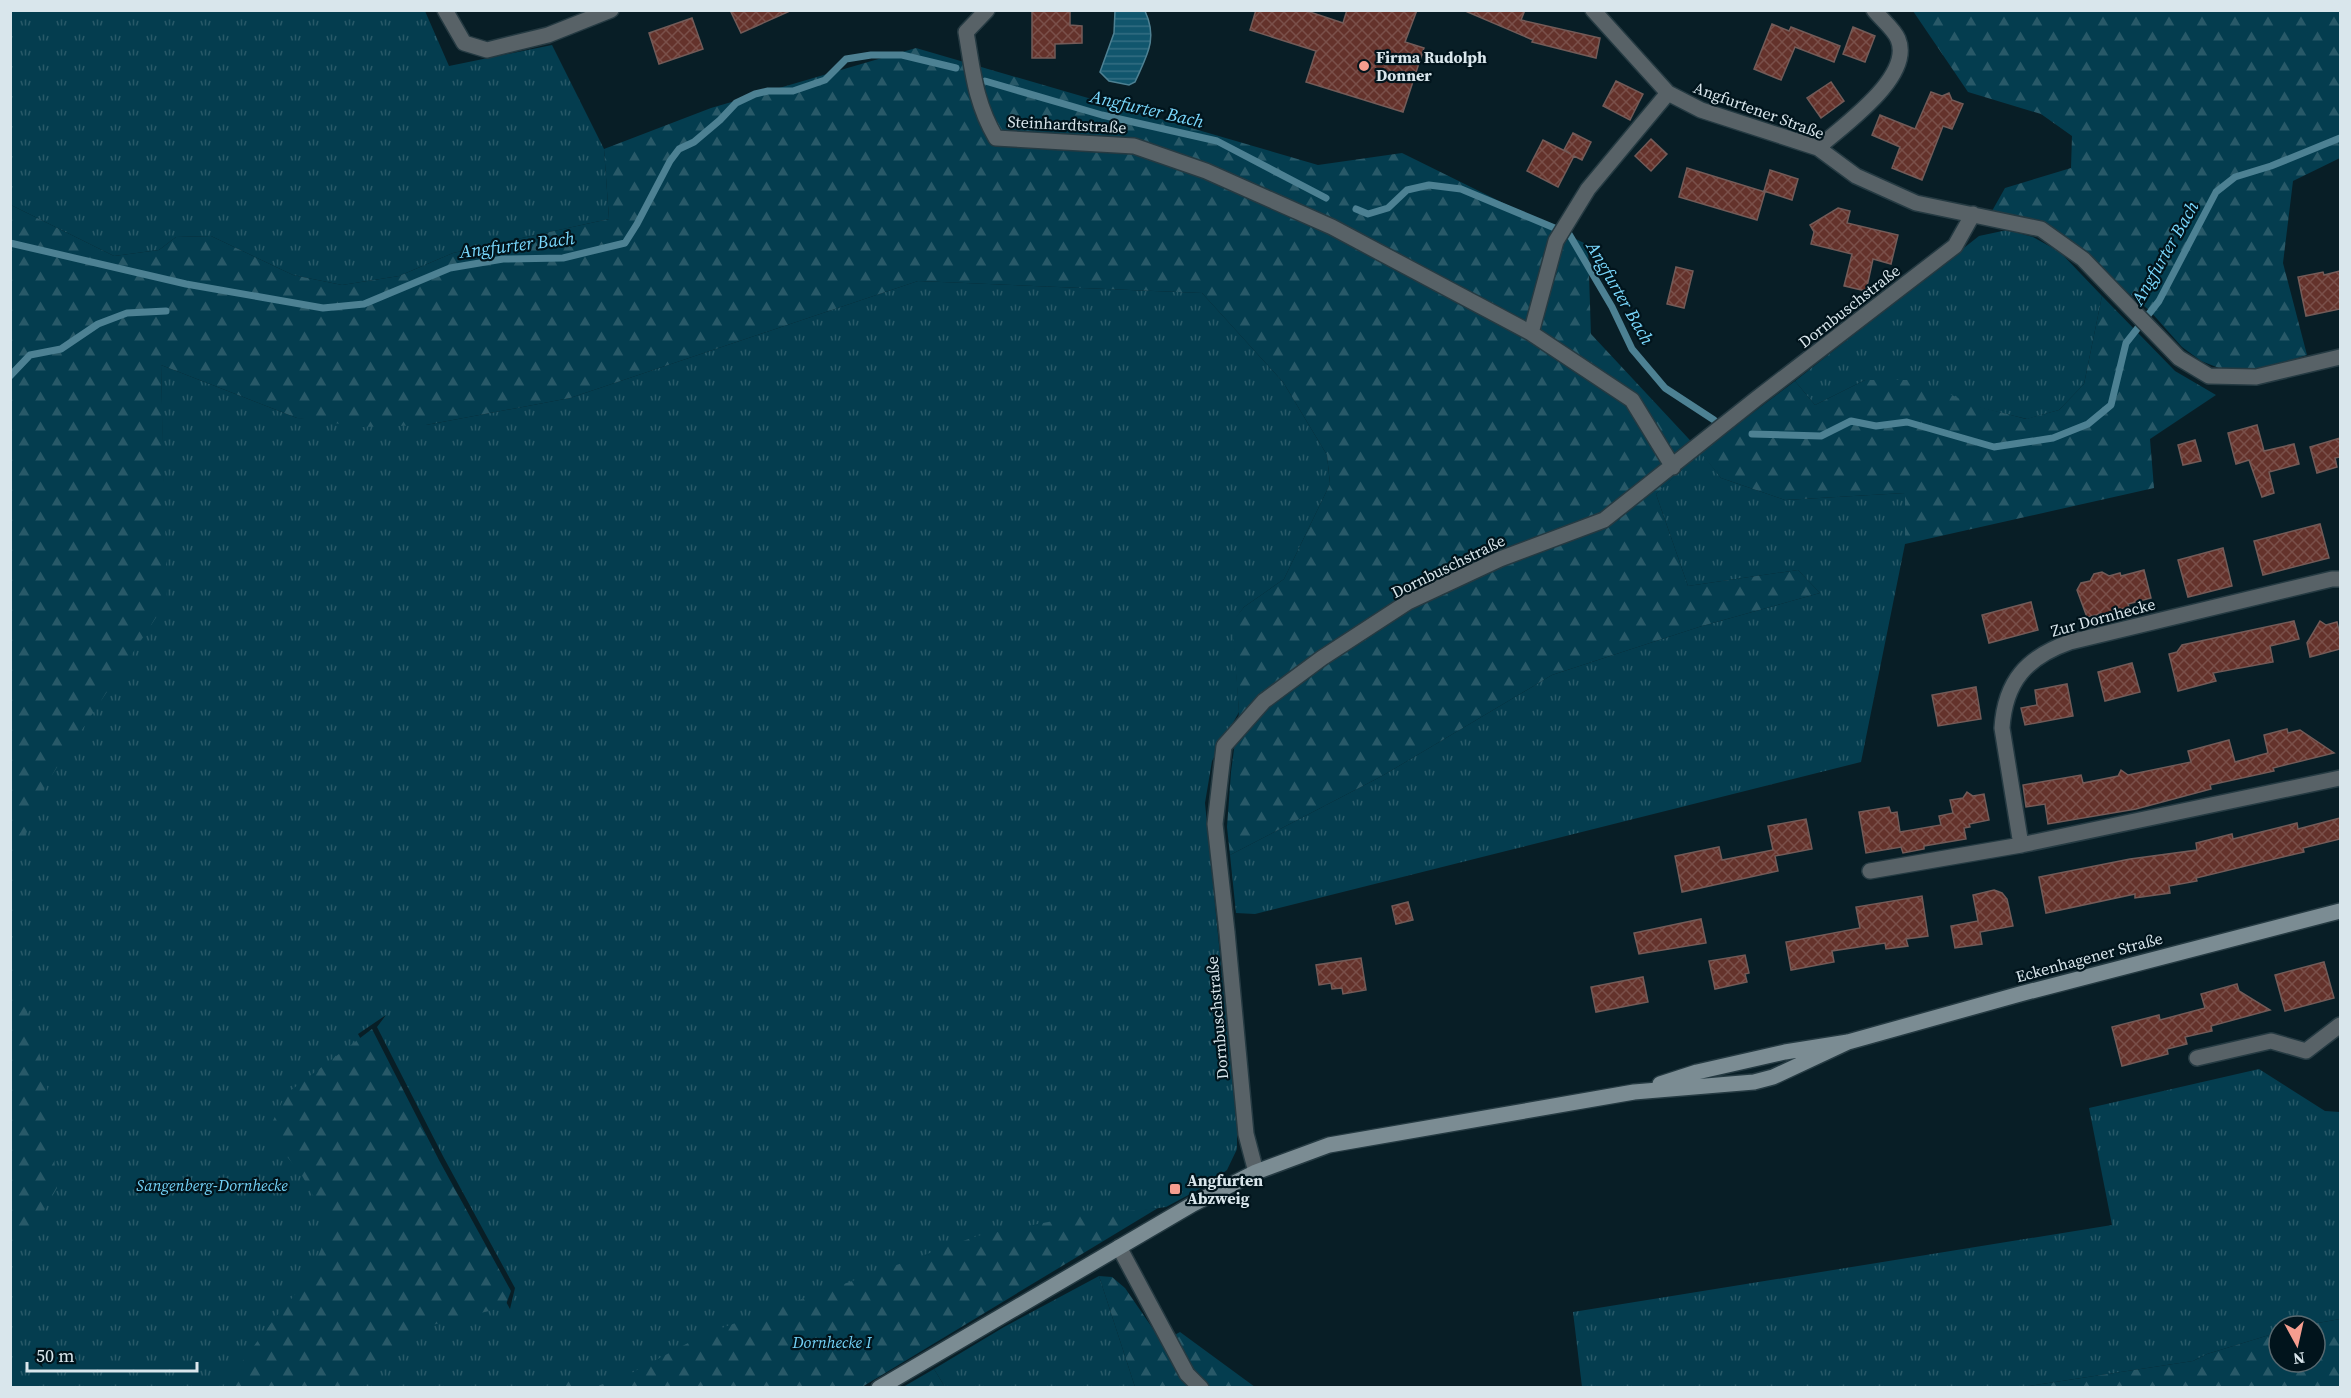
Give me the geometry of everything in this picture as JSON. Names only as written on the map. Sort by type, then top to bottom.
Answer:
[{"type":"main road","name":"Eckenhagener Straße","points":[[1634,1092],[1697,1072],[1785,1052],[1848,1042],[2020,994],[2340,911]]},
{"type":"main road","name":"Eckenhagener Straße","points":[[1634,1092],[1754,1082],[1773,1077],[1848,1042]]},
{"type":"main road","points":[[879,1388],[1193,1204],[1257,1172],[1329,1145],[1634,1092]]},
{"type":"street","points":[[445,10],[464,43],[487,50],[548,35],[611,10]]},
{"type":"street","name":"Steinhardtstraße","points":[[987,10],[966,32],[982,115],[996,138],[1134,146],[1206,171],[1332,227],[1531,333]]},
{"type":"street","name":"Angfurtener Straße","points":[[1593,10],[1668,93],[1701,110],[1818,148],[1856,176],[1916,203],[2041,229],[2083,260],[2179,358],[2209,376],[2256,377],[2340,357]]},
{"type":"street","points":[[1818,148],[1886,88],[1900,59],[1898,39],[1874,10]]},
{"type":"street","points":[[1668,93],[1588,189],[1556,241],[1531,333],[1632,400],[1673,467]]},
{"type":"street","name":"Dornbuschstraße","points":[[1257,1172],[1246,1134],[1215,824],[1224,746],[1264,702],[1322,658],[1408,602],[1500,559],[1604,520],[1756,399],[1955,246],[1973,214]]},
{"type":"street","name":"Zur Dornhecke","points":[[2021,845],[2002,728],[2003,712],[2011,686],[2020,673],[2034,660],[2070,642],[2332,579],[2340,579]]},
{"type":"street","points":[[1870,871],[2021,845],[2340,778]]},
{"type":"street","points":[[2197,1058],[2271,1041],[2306,1051],[2340,1025]]},
{"type":"street","points":[[1119,1247],[1187,1374],[1201,1388]]},
{"type":"green space","points":[[10,11],[425,11],[449,66],[552,45],[604,149],[609,219],[453,253],[399,276],[342,285],[293,275],[211,236],[176,237],[159,250],[114,256],[11,205]]},
{"type":"green space","points":[[1913,11],[2340,11],[2340,158],[2293,181],[2283,263],[2307,355],[2252,373],[2219,368],[2201,361],[2182,347],[2150,311],[2096,266],[2071,240],[2045,225],[1992,211],[2005,188],[2071,168],[2072,136],[2041,114],[1968,92]]},
{"type":"green space","points":[[916,48],[1318,165],[1402,153],[1588,245],[1591,334],[1701,452],[1795,381],[1815,405],[1865,380],[1916,380],[1980,407],[2026,419],[2059,410],[2084,384],[2102,296],[2175,371],[2216,395],[2150,439],[2154,488],[1905,544],[1905,493],[1785,500],[1721,478],[1701,453],[1656,494],[1688,586],[1798,570],[1820,593],[1702,626],[1552,675],[1382,776],[1230,855],[1227,827],[1239,712],[1232,622],[1244,607],[1284,579],[1330,484],[1327,455],[1283,382],[1202,293],[918,281],[570,398],[426,425],[363,427],[297,418],[161,365],[167,601],[46,784],[19,851],[11,932],[11,205],[114,256],[159,250],[176,237],[211,236],[293,275],[342,285],[399,276],[453,253],[609,219],[604,149],[711,108]]},
{"type":"green space","points":[[2007,230],[2033,237],[2060,252],[2102,296],[2084,384],[2059,410],[2027,419],[1865,380],[1815,405],[1795,381],[1979,236]]},
{"type":"green space","name":"Sangenberg-Dornhecke","points":[[10,262],[144,346],[164,518],[161,365],[297,418],[426,425],[570,398],[918,281],[1202,293],[1283,382],[1327,455],[1330,484],[1284,579],[1244,607],[1233,622],[1239,712],[1212,761],[1205,803],[1237,1127],[1237,1149],[1227,1170],[1207,1185],[1166,1207],[1144,1210],[845,1387],[11,1387]],"holes":[[[386,1015],[377,1027],[444,1158],[515,1288],[510,1309],[358,1034]]]},
{"type":"green space","points":[[1701,452],[1721,478],[1785,500],[1905,493],[1905,544],[1861,762],[1255,914],[1236,913],[1230,855],[1382,776],[1552,675],[1702,626],[1820,593],[1798,570],[1688,586],[1656,494]]},
{"type":"green space","points":[[10,953],[46,1076],[57,1188],[33,1229],[11,1248]]},
{"type":"green space","points":[[372,1029],[440,1162],[511,1291],[505,1307],[420,1328],[349,1387],[223,1387],[275,1318],[309,1278],[324,1242],[327,1227],[323,1213],[300,1172],[267,1133],[286,1094]]},
{"type":"green space","points":[[2259,1069],[2325,1111],[2340,1112],[2340,1319],[2327,1321],[2327,1314],[2267,1314],[2267,1336],[2207,1354],[2193,1361],[2023,1387],[1582,1387],[1573,1312],[2112,1225],[2089,1108]]},
{"type":"green space","name":"Dornhecke I","points":[[1158,1208],[862,1387],[594,1387],[622,1378],[705,1334],[977,1236],[1079,1216]]},
{"type":"green space","points":[[1099,1276],[1135,1387],[945,1387],[934,1369],[1004,1327]]},
{"type":"green space","points":[[1099,1276],[1112,1277],[1125,1288],[1162,1342],[1180,1332],[1255,1387],[1135,1387]]},
{"type":"green space","points":[[2340,1319],[2340,1387],[2023,1387],[2193,1361],[2207,1354],[2267,1336],[2267,1374],[2327,1374],[2327,1321]]},
{"type":"green space","points":[[934,1369],[945,1387],[903,1387]]},
{"type":"green space","points":[[567,1378],[594,1387],[544,1387]]},
{"type":"shaded area","points":[[1115,11],[1145,11],[1151,30],[1147,55],[1135,82],[1129,85],[1109,81],[1100,72],[1114,33]]},
{"type":"building","points":[[730,10],[792,10],[741,33]]},
{"type":"building","points":[[1032,10],[1070,10],[1070,25],[1082,26],[1082,43],[1055,44],[1055,58],[1032,58]]},
{"type":"building","name":"Firma Rudolph Donner","points":[[1256,10],[1304,10],[1343,23],[1347,10],[1417,10],[1405,42],[1424,48],[1403,112],[1306,82],[1316,51],[1250,30]]},
{"type":"building","points":[[1463,10],[1525,10],[1521,20],[1600,38],[1596,58],[1532,42],[1533,40]]},
{"type":"building","points":[[692,18],[703,49],[659,64],[649,33]]},
{"type":"building","points":[[1772,24],[1789,31],[1791,27],[1840,46],[1834,62],[1795,47],[1781,80],[1754,69]]},
{"type":"building","points":[[1853,27],[1875,36],[1865,62],[1843,54]]},
{"type":"building","points":[[1616,81],[1643,94],[1630,120],[1603,106]]},
{"type":"building","points":[[1831,82],[1844,101],[1821,118],[1807,98]]},
{"type":"building","points":[[1931,92],[1942,96],[1949,93],[1952,100],[1963,104],[1952,129],[1943,126],[1922,180],[1892,168],[1900,147],[1872,135],[1880,115],[1915,129]]},
{"type":"building","points":[[1573,133],[1591,142],[1582,160],[1574,156],[1558,187],[1527,171],[1543,140],[1571,154],[1564,150]]},
{"type":"building","points":[[1651,139],[1667,154],[1651,171],[1635,156]]},
{"type":"building","points":[[1687,168],[1765,192],[1757,220],[1679,197]]},
{"type":"building","points":[[1770,170],[1798,179],[1792,200],[1764,191]]},
{"type":"building","points":[[1838,208],[1850,211],[1847,223],[1898,235],[1891,264],[1873,259],[1866,291],[1844,286],[1852,254],[1811,244],[1814,232],[1810,225]]},
{"type":"building","points":[[1676,267],[1693,271],[1684,308],[1667,304]]},
{"type":"building","points":[[2340,271],[2340,309],[2306,316],[2298,277]]},
{"type":"building","points":[[2257,425],[2264,451],[2294,444],[2299,464],[2269,472],[2274,493],[2262,497],[2249,460],[2236,464],[2228,433]]},
{"type":"building","points":[[2340,438],[2340,457],[2335,458],[2337,467],[2317,473],[2310,447]]},
{"type":"building","points":[[2195,440],[2201,461],[2183,465],[2178,445]]},
{"type":"building","points":[[2320,524],[2329,558],[2263,575],[2254,541]]},
{"type":"building","points":[[2223,548],[2232,586],[2188,597],[2178,560]]},
{"type":"building","points":[[2144,570],[2151,598],[2128,604],[2129,607],[2116,610],[2113,615],[2105,617],[2100,614],[2087,617],[2077,590],[2081,583],[2090,581],[2094,574],[2102,572],[2109,576],[2120,573],[2121,576]]},
{"type":"building","points":[[2031,602],[2038,630],[1989,643],[1982,615]]},
{"type":"building","points":[[2294,621],[2299,639],[2270,646],[2273,662],[2213,673],[2216,681],[2178,691],[2169,654],[2177,652],[2182,645]]},
{"type":"building","points":[[2320,621],[2326,625],[2337,622],[2340,649],[2310,657],[2307,643]]},
{"type":"building","points":[[2132,663],[2140,692],[2105,701],[2098,672]]},
{"type":"building","points":[[2067,684],[2073,716],[2025,725],[2021,708],[2037,705],[2035,690]]},
{"type":"building","points":[[1976,687],[1981,719],[1938,726],[1932,695]]},
{"type":"building","points":[[2287,729],[2288,733],[2300,730],[2334,753],[2273,768],[2274,771],[2210,785],[2211,789],[2136,809],[2048,824],[2045,804],[2026,807],[2023,785],[2081,775],[2083,783],[2118,776],[2121,770],[2128,775],[2191,762],[2188,751],[2229,740],[2235,762],[2268,753],[2264,735]]},
{"type":"building","points":[[1967,792],[1973,796],[1984,794],[1989,820],[1969,824],[1970,827],[1964,828],[1966,839],[1924,846],[1924,849],[1903,853],[1901,847],[1866,853],[1859,812],[1889,807],[1891,813],[1897,812],[1900,832],[1941,825],[1939,816],[1953,813],[1950,800],[1963,798]]},
{"type":"building","points":[[2340,818],[2340,839],[2303,848],[2304,852],[2196,878],[2197,881],[2169,886],[2170,893],[2135,898],[2135,894],[2046,913],[2039,877],[2130,859],[2197,850],[2196,843],[2232,834],[2233,839],[2297,823],[2298,829]]},
{"type":"building","points":[[1806,819],[1812,849],[1775,856],[1778,871],[1682,892],[1675,856],[1719,847],[1722,860],[1773,850],[1768,826]]},
{"type":"building","points":[[1994,890],[2002,893],[2007,899],[2013,926],[1980,932],[1982,944],[1955,948],[1951,926],[1978,921],[1973,895]]},
{"type":"building","points":[[1922,896],[1928,936],[1906,939],[1908,946],[1886,949],[1885,943],[1832,951],[1834,962],[1791,970],[1786,942],[1860,928],[1856,907]]},
{"type":"building","points":[[1408,902],[1413,920],[1396,924],[1392,906]]},
{"type":"building","points":[[1701,919],[1706,943],[1639,954],[1634,933]]},
{"type":"building","points":[[1745,955],[1749,973],[1745,974],[1747,982],[1715,989],[1709,961]]},
{"type":"building","points":[[1361,958],[1366,990],[1343,994],[1342,988],[1332,989],[1331,983],[1319,985],[1316,965]]},
{"type":"building","points":[[2324,962],[2334,998],[2285,1011],[2275,975]]},
{"type":"building","points":[[1643,977],[1648,1002],[1596,1012],[1591,987]]},
{"type":"building","points":[[2237,984],[2239,991],[2270,1010],[2211,1026],[2212,1031],[2185,1037],[2187,1044],[2167,1049],[2168,1054],[2122,1066],[2112,1027],[2159,1015],[2160,1020],[2205,1008],[2201,994]]},
{"type":"waterway","name":"Angfurter Bach","points":[[10,243],[186,284],[323,308],[364,304],[450,268],[503,259],[563,258],[625,243],[670,161],[679,149],[694,142],[736,103],[755,94],[768,91],[793,91],[825,80],[846,59],[871,55],[902,55],[956,68]]},
{"type":"waterway","name":"Angfurter Bach","points":[[985,81],[1102,115],[1217,141],[1326,198]]},
{"type":"waterway","name":"Angfurter Bach","points":[[1752,434],[1821,436],[1851,421],[1876,426],[1907,422],[1994,447],[2053,438],[2088,424],[2111,405],[2126,343],[2159,301],[2216,192],[2235,177],[2271,166],[2340,138]]},
{"type":"waterway","name":"Angfurter Bach","points":[[1356,209],[1368,214],[1388,208],[1407,190],[1429,185],[1461,189],[1569,234],[1612,307],[1632,349],[1665,388],[1714,420]]},
{"type":"waterway","points":[[10,376],[30,355],[61,349],[98,324],[127,313],[166,311]]},
{"type":"place","name":"Firma Rudolph Donner","points":[[1364,66]]},
{"type":"place","name":"Angfurten Abzweig","points":[[1175,1189]]}]
